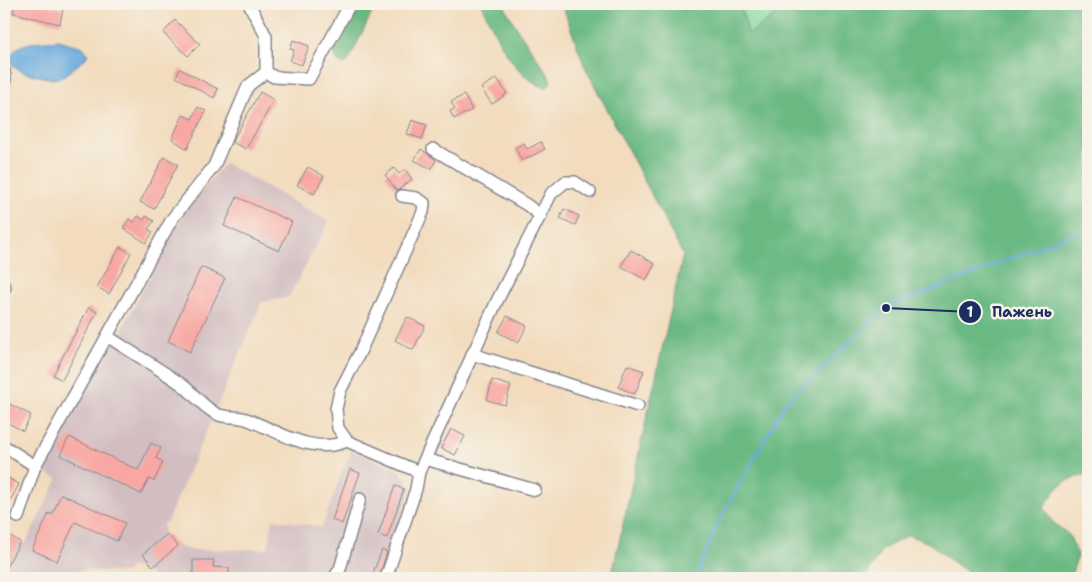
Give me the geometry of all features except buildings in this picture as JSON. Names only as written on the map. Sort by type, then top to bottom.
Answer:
[{"type":"street","points":[[249,4],[266,36],[266,72]]},
{"type":"street","points":[[266,72],[274,77],[308,79],[350,4]]},
{"type":"street","points":[[4,71],[4,89]]},
{"type":"street","points":[[18,517],[35,466],[172,219],[214,166],[248,86],[266,72]]},
{"type":"street","points":[[433,149],[527,205],[541,216]]},
{"type":"street","points":[[386,578],[416,489],[419,472],[497,301],[552,194],[565,182],[575,182],[590,192]]},
{"type":"street","points":[[402,196],[416,198],[424,203],[423,212],[360,352],[340,391],[336,409],[338,428],[347,441],[419,472]]},
{"type":"street","points":[[107,336],[182,385],[208,408],[220,415],[244,418],[287,437],[319,446],[336,446],[347,441]]},
{"type":"street","points":[[472,354],[638,406]]},
{"type":"street","points":[[4,446],[35,466]]},
{"type":"street","points":[[425,459],[535,490]]},
{"type":"street","points":[[334,578],[340,570],[360,499]]},
{"type":"shaded area","points":[[225,163],[329,222],[289,297],[262,302],[167,522],[163,523],[164,536],[167,534],[178,546],[191,550],[268,549],[273,519],[322,527],[352,450],[401,471],[411,489],[379,578],[153,578],[148,572],[132,566],[126,573],[84,570],[50,576],[48,578],[14,578],[4,571],[4,544],[9,535],[25,544],[58,479],[46,473],[44,468],[100,363],[103,364],[189,205]]},
{"type":"green space","points":[[361,4],[376,4],[348,62],[344,64],[338,62],[334,54]]},
{"type":"green space","points":[[481,4],[503,4],[548,74],[551,82],[546,88],[523,74],[508,56]]},
{"type":"green space","points":[[562,4],[739,4],[749,34],[791,4],[1088,4],[1088,476],[1067,481],[1057,489],[1044,508],[1053,522],[1069,535],[1078,555],[1070,578],[978,578],[954,563],[929,543],[908,535],[882,550],[865,578],[611,578],[683,255],[584,65]]},
{"type":"green space","points":[[739,4],[791,4],[749,34]]},
{"type":"water","points":[[58,40],[83,47],[88,54],[85,59],[63,77],[52,79],[26,73],[13,67],[12,58],[14,52],[19,47],[34,42]]},
{"type":"waterway","points":[[695,578],[720,519],[786,402],[886,308],[1088,228]]},
{"type":"place","name":"Пажень","points":[[886,308]]}]
